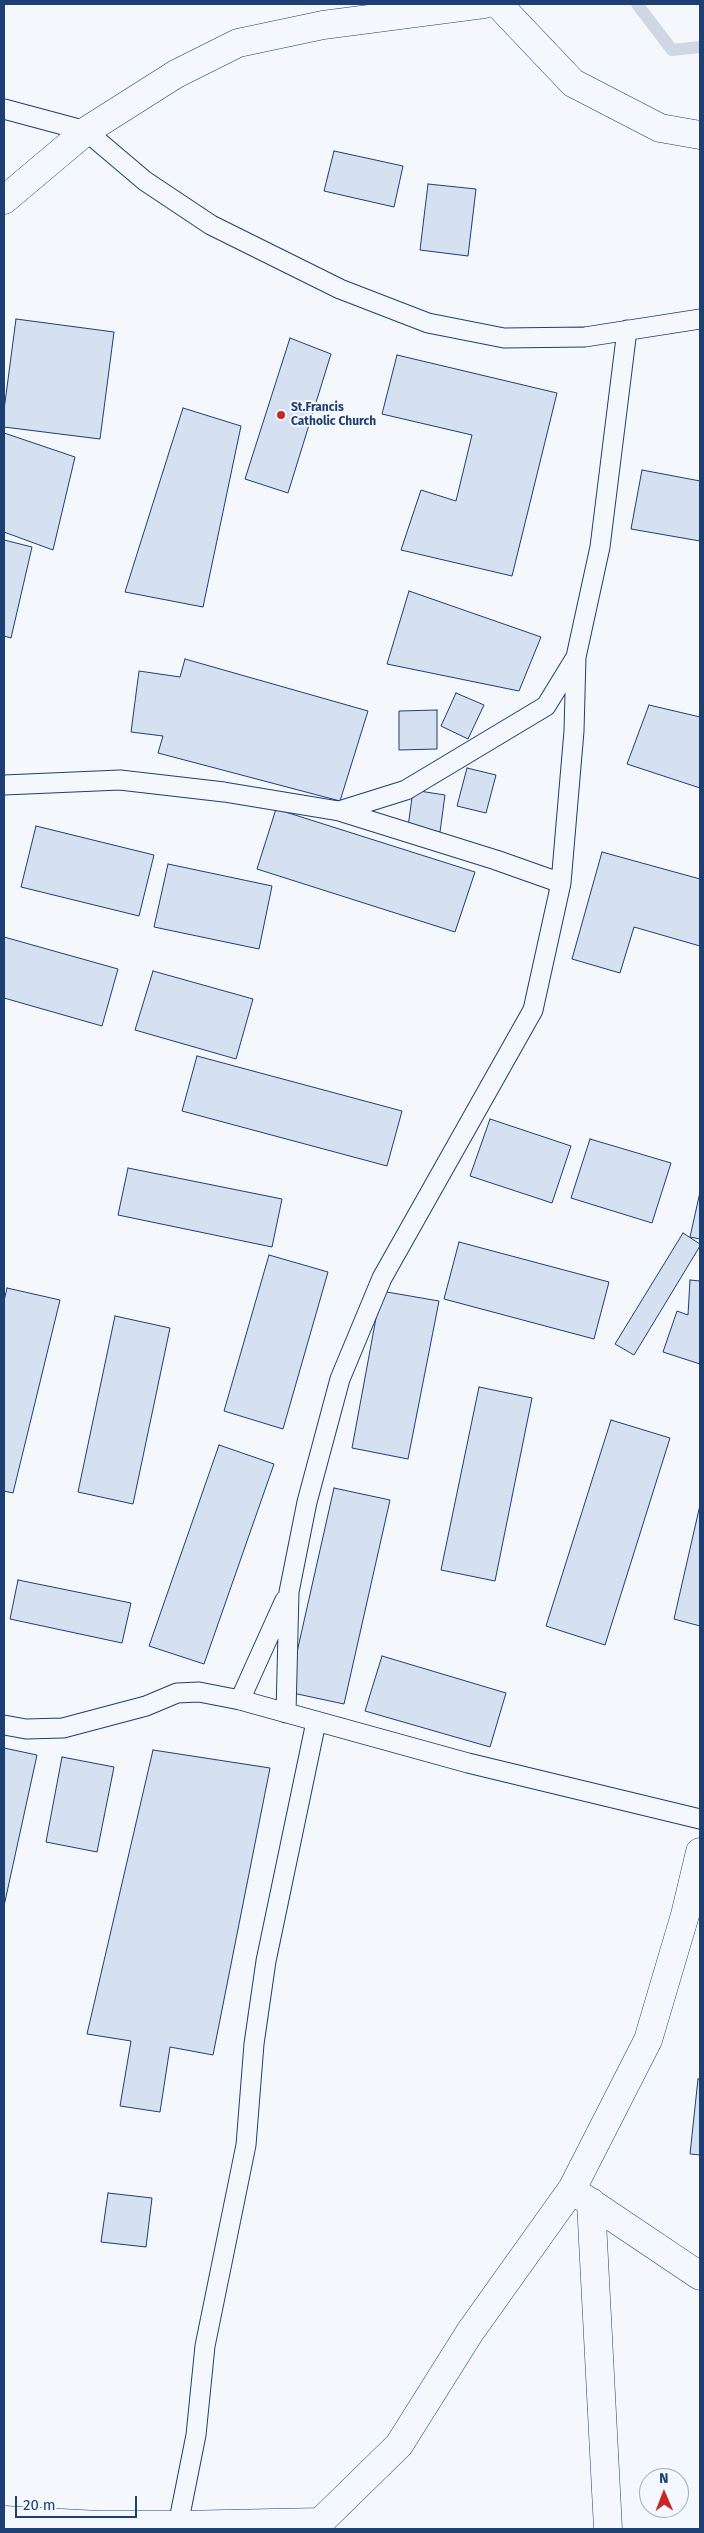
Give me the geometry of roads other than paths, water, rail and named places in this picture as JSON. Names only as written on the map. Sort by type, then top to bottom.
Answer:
[{"type":"street","points":[[4,200],[86,131],[176,74],[238,43],[323,25],[484,4]]},
{"type":"street","points":[[498,4],[573,83],[660,128],[700,135]]},
{"type":"street","points":[[14,2524],[317,2526],[399,2445],[470,2332],[582,2196],[648,2040],[686,1915],[700,1852]]},
{"type":"street","points":[[582,2196],[700,2276]]},
{"type":"street","points":[[582,2196],[608,2529]]},
{"type":"lane","points":[[4,109],[86,131],[146,181],[211,225],[340,289],[428,323],[504,338],[585,337],[700,319]]},
{"type":"lane","points":[[286,1713],[289,1592],[307,1502],[340,1379],[382,1278],[534,1010],[561,883],[574,731],[576,657],[600,547],[627,330]]},
{"type":"lane","points":[[338,811],[406,790],[546,706],[576,657]]},
{"type":"lane","points":[[4,785],[120,780],[224,792],[338,811],[496,860],[561,883]]},
{"type":"lane","points":[[240,1700],[289,1592]]},
{"type":"lane","points":[[4,1724],[26,1729],[63,1728],[137,1709],[177,1693],[200,1692],[240,1700],[468,1763],[663,1808],[700,1819]]},
{"type":"lane","points":[[178,2525],[196,2435],[205,2346],[246,2145],[254,2044],[266,1961],[316,1722]]},
{"type":"waterway","points":[[637,4],[672,50],[700,47]]},
{"type":"place","name":"St.Francis Catholic Church","points":[[281,415]]}]
